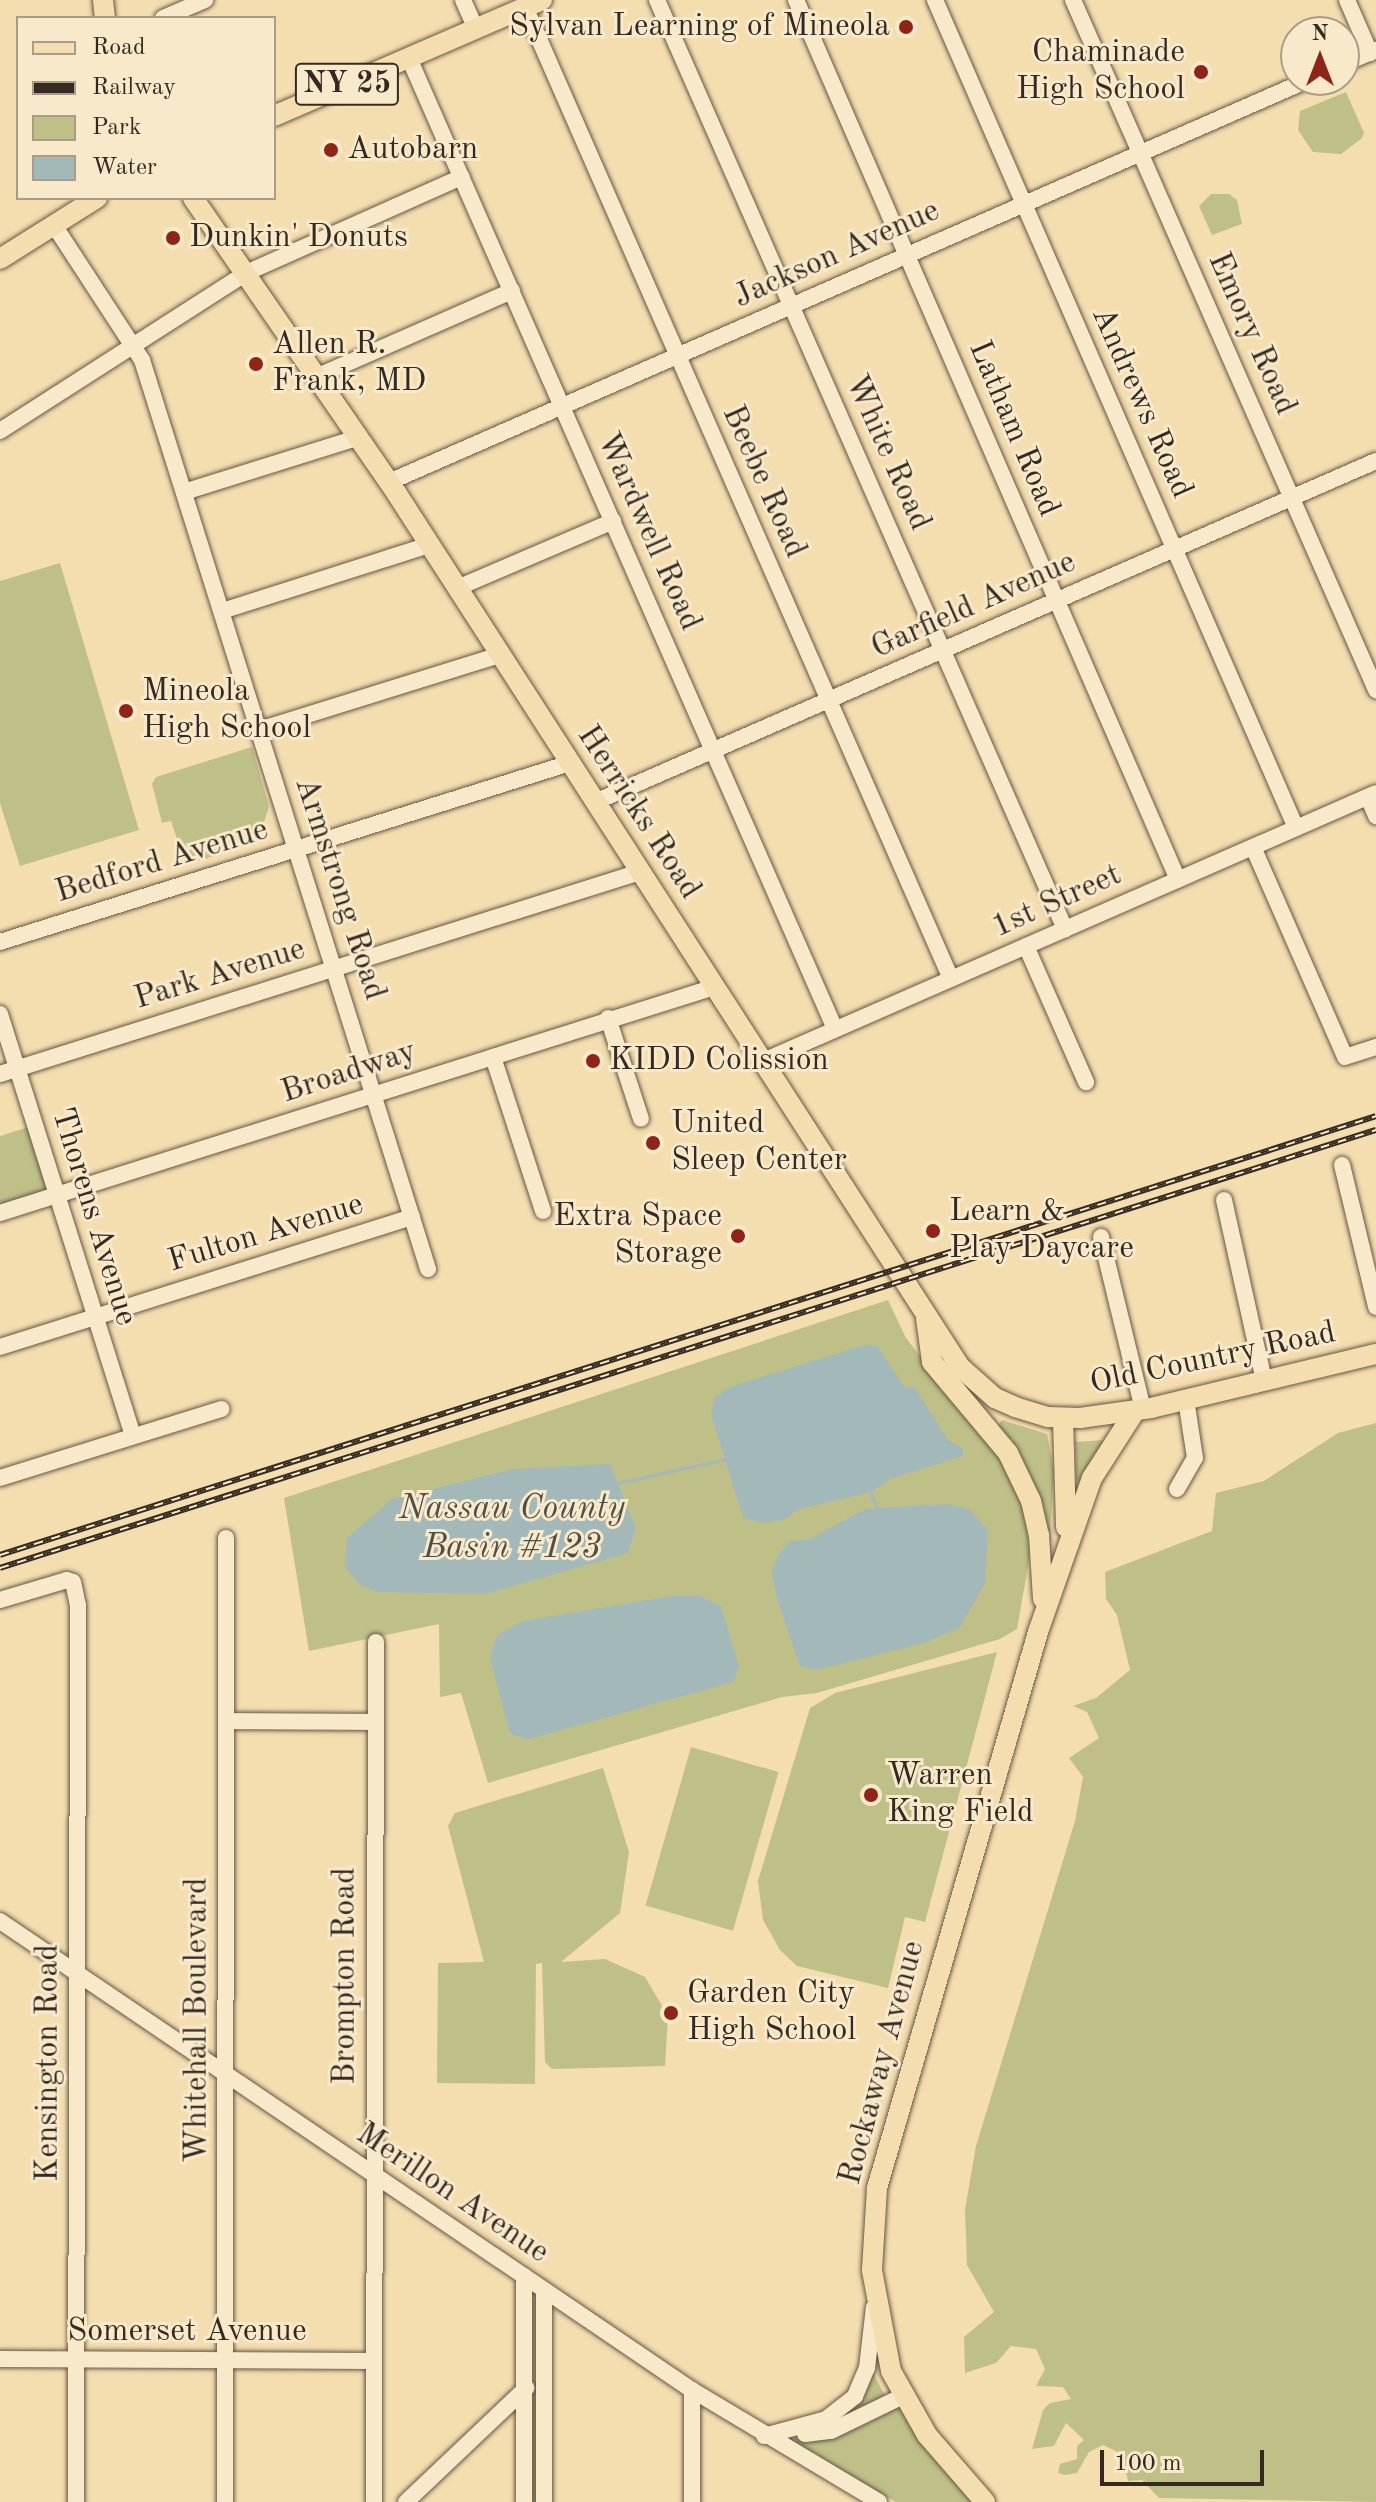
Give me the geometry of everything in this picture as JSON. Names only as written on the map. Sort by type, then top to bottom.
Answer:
[{"type":"main road","name":"NY 25","points":[[276,115],[534,4]]},
{"type":"main road","points":[[0,259],[94,200]]},
{"type":"main road","name":"Herricks Road","points":[[194,200],[389,482],[960,1367],[995,1398],[1063,1418]]},
{"type":"main road","name":"Rockaway Avenue","points":[[926,1318],[932,1362],[1008,1453],[1031,1501],[1044,1575],[1042,1620]]},
{"type":"main road","name":"Old Country Road","points":[[1063,1418],[1139,1410],[1376,1354]]},
{"type":"main road","name":"Rockaway Avenue","points":[[985,2502],[952,2468],[903,2396],[891,2371],[874,2298],[872,2230],[877,2188],[1060,1566],[1092,1478],[1139,1410]]},
{"type":"main road","name":"Rockaway Avenue","points":[[1060,1566],[1069,1509],[1063,1418]]},
{"type":"street","points":[[168,16],[205,0]]},
{"type":"street","points":[[463,0],[476,29]]},
{"type":"street","name":"White Road","points":[[657,0],[1065,929]]},
{"type":"street","name":"Latham Road","points":[[796,0],[1178,880]]},
{"type":"street","name":"Andrews Road","points":[[935,0],[1296,828]]},
{"type":"street","name":"Emory Road","points":[[1073,0],[1376,690]]},
{"type":"street","points":[[1347,0],[1373,52]]},
{"type":"street","name":"Beebe Road","points":[[534,4],[677,356],[951,979]]},
{"type":"street","name":"Wardwell Road","points":[[409,58],[835,1029]]},
{"type":"street","name":"Jackson Avenue","points":[[389,482],[1280,92]]},
{"type":"street","points":[[0,431],[246,273],[462,177]]},
{"type":"street","name":"Armstrong Road","points":[[54,225],[133,346],[184,492],[428,1269]]},
{"type":"street","points":[[318,376],[512,291]]},
{"type":"street","points":[[184,492],[359,437]]},
{"type":"street","name":"Garfield Avenue","points":[[595,802],[1376,461]]},
{"type":"street","points":[[457,588],[613,521]]},
{"type":"street","points":[[222,611],[429,545]]},
{"type":"street","points":[[259,730],[500,655]]},
{"type":"street","name":"Bedford Avenue","points":[[0,942],[570,763]]},
{"type":"street","points":[[1372,795],[1376,816]]},
{"type":"street","name":"1st Street","points":[[761,1062],[1372,795]]},
{"type":"street","points":[[1253,847],[1345,1057],[1376,1047]]},
{"type":"street","name":"Park Avenue","points":[[0,1074],[640,872]]},
{"type":"street","points":[[1026,946],[1086,1082]]},
{"type":"street","name":"Broadway","points":[[0,1213],[608,1018],[714,987]]},
{"type":"street","name":"Thorens Avenue","points":[[0,1014],[133,1436]]},
{"type":"street","points":[[608,1018],[641,1119]]},
{"type":"street","points":[[493,1057],[543,1211]]},
{"type":"street","points":[[1342,1165],[1376,1307]]},
{"type":"street","points":[[1224,1200],[1264,1381]]},
{"type":"street","name":"Fulton Avenue","points":[[0,1347],[412,1217]]},
{"type":"street","points":[[1101,1237],[1139,1410]]},
{"type":"street","points":[[1177,1489],[1195,1458],[1186,1399]]},
{"type":"street","points":[[0,1478],[221,1409]]},
{"type":"street","name":"Whitehall Boulevard","points":[[225,2502],[226,1538]]},
{"type":"street","name":"Kensington Road","points":[[4,1599],[73,1582],[78,1623],[76,2502]]},
{"type":"street","name":"Brompton Road","points":[[374,2502],[376,1642]]},
{"type":"street","points":[[226,1721],[375,1722]]},
{"type":"street","name":"Merillon Avenue","points":[[0,1921],[692,2390],[764,2436],[879,2502]]},
{"type":"street","points":[[524,2276],[524,2502]]},
{"type":"street","points":[[544,2290],[544,2502]]},
{"type":"street","points":[[764,2436],[826,2419],[855,2396],[867,2368],[874,2298]]},
{"type":"street","name":"Somerset Avenue","points":[[0,2359],[373,2361]]},
{"type":"street","points":[[406,2502],[524,2388],[544,2387]]},
{"type":"street","points":[[692,2390],[692,2502]]},
{"type":"street","points":[[764,2436],[831,2431],[903,2396]]},
{"type":"green space","points":[[1336,96],[1348,96],[1364,133],[1361,139],[1341,154],[1313,152],[1298,130],[1300,111]]},
{"type":"green space","points":[[1211,194],[1229,194],[1237,200],[1242,224],[1212,235],[1199,206]]},
{"type":"green space","points":[[60,563],[139,830],[20,866],[0,803],[0,581]]},
{"type":"green space","points":[[252,747],[269,807],[262,828],[252,843],[186,865],[171,821],[162,823],[152,784],[156,777]]},
{"type":"green space","points":[[35,1125],[57,1195],[0,1213],[0,1136]]},
{"type":"green space","name":"Nassau County Basin #123","points":[[888,1300],[906,1338],[1010,1471],[1025,1513],[1030,1555],[1017,1629],[1000,1639],[817,1693],[782,1697],[488,1783],[461,1693],[440,1697],[439,1624],[309,1651],[284,1498]]},
{"type":"green space","points":[[1002,1420],[1047,1434],[1054,1471],[1050,1533],[1043,1533],[998,1426]]},
{"type":"green space","points":[[1376,1423],[1376,2502],[1159,2498],[1142,2480],[1128,2481],[1122,2454],[1103,2445],[1089,2452],[1077,2473],[1058,2473],[1060,2464],[1077,2459],[1077,2446],[1084,2440],[1066,2423],[1054,2446],[1032,2449],[1043,2410],[1050,2403],[1071,2399],[1063,2387],[1036,2386],[1045,2369],[1036,2349],[1011,2346],[996,2363],[965,2373],[964,2337],[994,2312],[967,2265],[965,2210],[976,2146],[1075,1821],[1083,1777],[1069,1758],[1099,1738],[1087,1712],[1073,1706],[1096,1698],[1130,1670],[1117,1615],[1106,1599],[1105,1572],[1212,1531],[1216,1493],[1264,1481],[1338,1433]]},
{"type":"green space","points":[[1075,1437],[1076,1442],[1105,1440],[1082,1482],[1076,1480]]},
{"type":"green space","name":"Warren King Field","points":[[997,1652],[925,1922],[905,1917],[888,1988],[797,1966],[780,1950],[763,1920],[758,1881],[810,1708],[835,1693]]},
{"type":"green space","points":[[691,1747],[778,1772],[733,1931],[646,1906]]},
{"type":"green space","points":[[603,1768],[629,1852],[620,1913],[561,1962],[605,1959],[645,1977],[668,2016],[665,2066],[552,2069],[545,2062],[542,1963],[536,1964],[535,2084],[437,2083],[438,1963],[484,1962],[448,1826],[455,1813]]},
{"type":"green space","points":[[871,2369],[885,2396],[841,2419],[856,2402]]},
{"type":"green space","points":[[525,2389],[541,2389],[541,2502],[525,2502]]},
{"type":"green space","points":[[902,2402],[976,2502],[896,2502],[786,2439],[813,2437]]},
{"type":"water","points":[[865,1345],[877,1346],[905,1387],[915,1388],[948,1440],[963,1449],[963,1456],[890,1479],[872,1492],[800,1509],[783,1520],[762,1523],[743,1517],[711,1414],[715,1397],[732,1386]]},
{"type":"water","name":"Nassau County Basin #123","points":[[610,1464],[636,1528],[628,1553],[485,1594],[377,1592],[359,1584],[345,1567],[347,1538],[392,1499],[513,1469]]},
{"type":"water","points":[[946,1504],[968,1508],[988,1530],[985,1583],[960,1627],[924,1643],[816,1670],[800,1666],[778,1602],[772,1573],[777,1556],[791,1541],[808,1540],[865,1509]]},
{"type":"water","points":[[672,1596],[701,1596],[721,1606],[739,1667],[733,1682],[529,1739],[510,1734],[490,1657],[497,1635],[523,1621]]},
{"type":"waterway","points":[[618,1483],[731,1458]]},
{"type":"waterway","points":[[869,1489],[877,1508]]},
{"type":"railway","points":[[0,1555],[1376,1116]]},
{"type":"railway","points":[[0,1568],[1376,1130]]},
{"type":"place","name":"Sylvan Learning of Mineola","points":[[906,27]]},
{"type":"place","name":"Chaminade High School","points":[[1201,72]]},
{"type":"place","name":"Autobarn","points":[[331,150]]},
{"type":"place","name":"Dunkin' Donuts","points":[[173,238]]},
{"type":"place","name":"Allen R. Frank, MD","points":[[256,364]]},
{"type":"place","name":"Mineola High School","points":[[126,711]]},
{"type":"place","name":"KIDD Colission","points":[[593,1061]]},
{"type":"place","name":"United Sleep Center","points":[[653,1143]]},
{"type":"place","name":"Learn & Play Daycare","points":[[933,1231]]},
{"type":"place","name":"Extra Space Storage","points":[[738,1236]]},
{"type":"place","name":"Warren King Field","points":[[871,1795]]},
{"type":"place","name":"Garden City High School","points":[[671,2013]]}]
